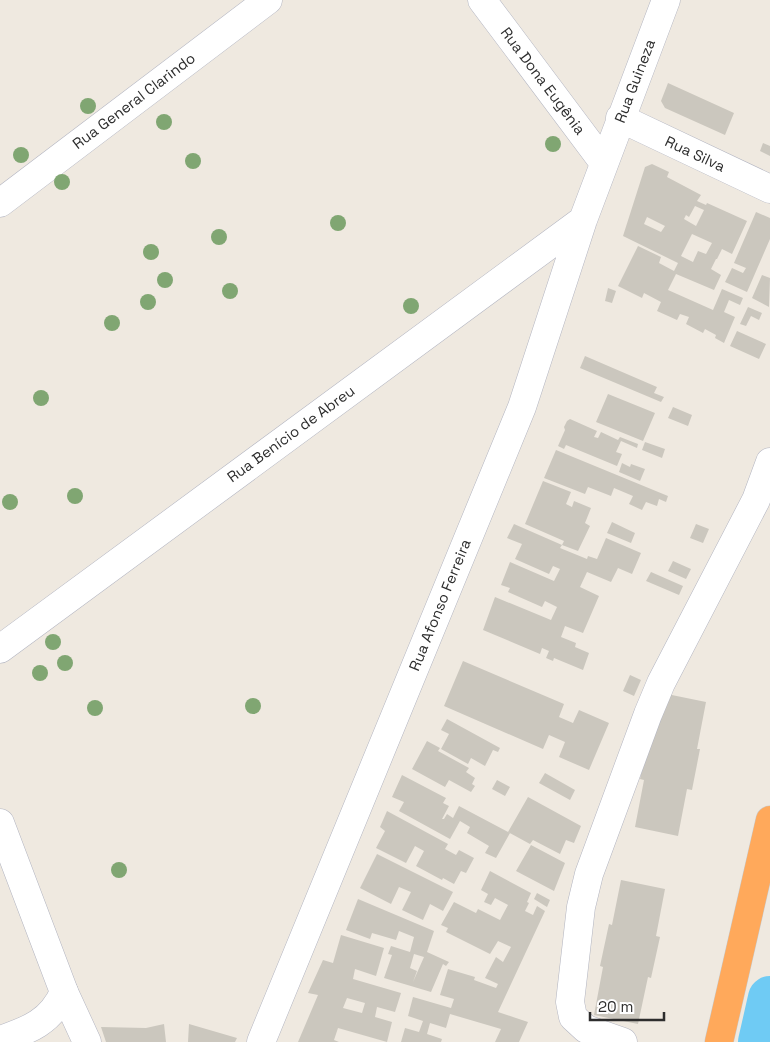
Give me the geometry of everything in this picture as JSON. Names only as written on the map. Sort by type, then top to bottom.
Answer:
[{"type":"highway","points":[[719,1042],[770,820]]},
{"type":"street","name":"Rua General Clarindo","points":[[0,202],[268,0]]},
{"type":"street","name":"Rua Dona Eugênia","points":[[482,0],[604,163]]},
{"type":"street","name":"Rua Guineza","points":[[604,163],[666,0]]},
{"type":"street","name":"Rua Silva","points":[[620,118],[770,188]]},
{"type":"street","name":"Rua Afonso Ferreira","points":[[261,1042],[522,407],[583,220],[604,163]]},
{"type":"street","name":"Rua Benício de Abreu","points":[[0,649],[583,220]]},
{"type":"street","points":[[623,1042],[586,1028],[573,1017],[570,1002],[581,907],[589,874],[661,683],[756,500],[770,462]]},
{"type":"street","points":[[0,823],[64,992],[87,1042]]},
{"type":"street","points":[[0,1040],[22,1032],[46,1017],[57,1006],[64,992]]},
{"type":"building","points":[[668,83],[734,113],[725,135],[665,108],[661,101]]},
{"type":"building","points":[[763,143],[770,146],[770,156],[760,151]]},
{"type":"building","points":[[652,164],[669,172],[667,177],[701,195],[697,201],[706,205],[707,203],[747,221],[732,254],[722,249],[711,269],[721,275],[714,290],[676,274],[668,290],[713,310],[722,289],[743,298],[740,305],[729,300],[724,312],[735,317],[724,343],[715,338],[716,335],[705,329],[703,333],[686,324],[689,317],[680,314],[677,320],[657,311],[661,302],[644,293],[642,298],[618,286],[638,246],[661,257],[659,263],[674,271],[678,263],[623,236],[645,167]],"holes":[[[695,206],[704,210],[696,226],[684,219],[686,215],[689,217]],[[647,217],[665,226],[661,232],[644,224]],[[692,234],[712,243],[706,254],[698,251],[693,262],[681,256]]]},
{"type":"building","points":[[756,212],[770,218],[770,239],[747,292],[725,282],[732,268],[743,273],[746,268],[734,263]]},
{"type":"building","points":[[762,275],[770,278],[769,307],[752,298]]},
{"type":"building","points":[[608,288],[616,291],[612,303],[605,301]]},
{"type":"building","points":[[748,307],[762,313],[759,320],[751,316],[746,326],[740,324]]},
{"type":"building","points":[[737,331],[766,344],[759,359],[730,346]]},
{"type":"building","points":[[585,356],[657,387],[654,393],[664,397],[661,402],[580,368]]},
{"type":"building","points":[[608,394],[655,413],[643,441],[596,422]]},
{"type":"building","points":[[673,407],[692,415],[688,426],[668,418]]},
{"type":"building","points":[[570,419],[597,431],[594,437],[598,438],[601,432],[618,440],[620,437],[638,444],[637,448],[621,441],[616,452],[622,454],[617,466],[566,445],[564,449],[558,446],[565,430],[564,427]]},
{"type":"building","points":[[645,442],[665,449],[662,458],[642,450]]},
{"type":"building","points":[[556,450],[668,496],[666,502],[659,499],[657,506],[646,502],[642,510],[629,504],[633,496],[614,488],[611,496],[588,487],[585,494],[544,478]]},
{"type":"building","points":[[622,463],[630,467],[631,464],[645,469],[640,481],[619,472]]},
{"type":"building","points":[[543,481],[571,492],[566,504],[572,507],[574,501],[591,508],[585,523],[590,526],[578,551],[562,545],[564,541],[525,524]]},
{"type":"building","points":[[612,522],[635,533],[631,543],[607,533]]},
{"type":"building","points":[[514,524],[562,545],[560,548],[587,559],[588,556],[597,559],[606,538],[641,553],[632,574],[618,568],[611,582],[587,572],[580,587],[599,596],[583,633],[565,626],[561,637],[576,643],[575,647],[589,653],[583,670],[554,658],[553,661],[546,658],[549,651],[542,648],[540,654],[483,630],[495,597],[551,620],[557,607],[545,601],[542,607],[508,592],[510,588],[501,585],[510,562],[554,581],[560,569],[553,566],[549,574],[515,559],[522,544],[507,538]]},
{"type":"building","points":[[696,524],[709,529],[703,543],[690,538]]},
{"type":"building","points":[[673,561],[691,569],[686,579],[668,571]]},
{"type":"building","points":[[651,572],[683,586],[679,595],[646,581]]},
{"type":"building","points":[[463,661],[564,704],[559,717],[573,723],[579,710],[609,723],[589,770],[559,757],[565,742],[549,735],[543,749],[444,706]]},
{"type":"building","points":[[630,675],[641,680],[634,696],[623,691]]},
{"type":"building","points":[[662,693],[706,702],[697,749],[700,749],[692,790],[687,789],[678,836],[635,827],[644,780],[640,779],[649,737]]},
{"type":"building","points":[[447,719],[500,748],[498,752],[493,750],[485,766],[471,758],[468,764],[441,749],[449,734],[441,730]]},
{"type":"building","points":[[427,741],[440,748],[438,751],[469,768],[466,772],[475,778],[472,784],[475,786],[471,792],[449,780],[445,787],[412,769]]},
{"type":"building","points":[[545,773],[575,790],[570,800],[539,783]]},
{"type":"building","points":[[402,775],[446,798],[443,803],[449,806],[442,819],[447,814],[453,818],[459,806],[510,833],[496,858],[485,853],[489,846],[467,833],[470,827],[460,821],[450,839],[399,811],[404,802],[392,797]]},
{"type":"building","points":[[497,780],[510,787],[505,796],[492,789]]},
{"type":"building","points":[[528,797],[581,826],[574,843],[566,840],[560,854],[533,840],[530,844],[508,832]]},
{"type":"building","points":[[387,811],[448,844],[445,849],[456,855],[459,850],[474,858],[466,873],[461,871],[454,884],[443,878],[442,880],[416,866],[424,851],[415,846],[406,863],[376,848],[385,831],[380,827]]},
{"type":"building","points":[[531,845],[565,863],[554,891],[516,871]]},
{"type":"building","points":[[377,854],[453,892],[443,911],[430,904],[423,920],[402,910],[411,892],[399,887],[391,904],[360,888]]},
{"type":"building","points":[[490,871],[531,893],[525,911],[533,915],[537,906],[545,911],[498,1012],[528,1022],[519,1042],[495,1042],[501,1029],[450,1014],[446,1028],[430,1023],[427,1034],[442,1039],[441,1042],[401,1042],[405,1028],[419,1032],[423,1021],[408,1016],[413,997],[451,1008],[454,999],[440,995],[448,969],[475,977],[474,980],[496,988],[498,984],[485,978],[496,957],[503,962],[511,947],[498,941],[490,954],[446,932],[448,928],[441,925],[454,902],[476,913],[478,909],[500,920],[508,905],[495,898],[491,905],[484,902],[488,894],[481,890]]},
{"type":"building","points":[[621,880],[665,889],[656,936],[660,937],[651,978],[648,977],[638,1024],[594,1015],[603,967],[600,966],[609,924],[612,925]]},
{"type":"building","points":[[537,893],[550,900],[547,907],[534,899]]},
{"type":"building","points":[[358,899],[434,931],[427,952],[449,962],[446,966],[443,964],[431,992],[384,978],[392,955],[388,954],[391,946],[410,952],[414,937],[399,931],[396,940],[372,933],[370,939],[346,930]],"holes":[[[414,954],[424,957],[413,982],[417,971],[410,968]]]},
{"type":"building","points":[[341,935],[384,948],[376,976],[355,969],[353,979],[401,993],[395,1012],[377,1007],[375,1017],[392,1022],[387,1042],[338,1028],[334,1040],[339,1042],[298,1042],[318,995],[308,993],[323,960],[333,963]],"holes":[[[347,998],[365,1003],[362,1013],[343,1008]]]},
{"type":"building","points":[[164,1024],[166,1042],[106,1042],[101,1027],[146,1028]]},
{"type":"building","points":[[189,1024],[237,1038],[235,1042],[188,1042]]},
{"type":"waterway","points":[[760,1042],[770,998]]}]
